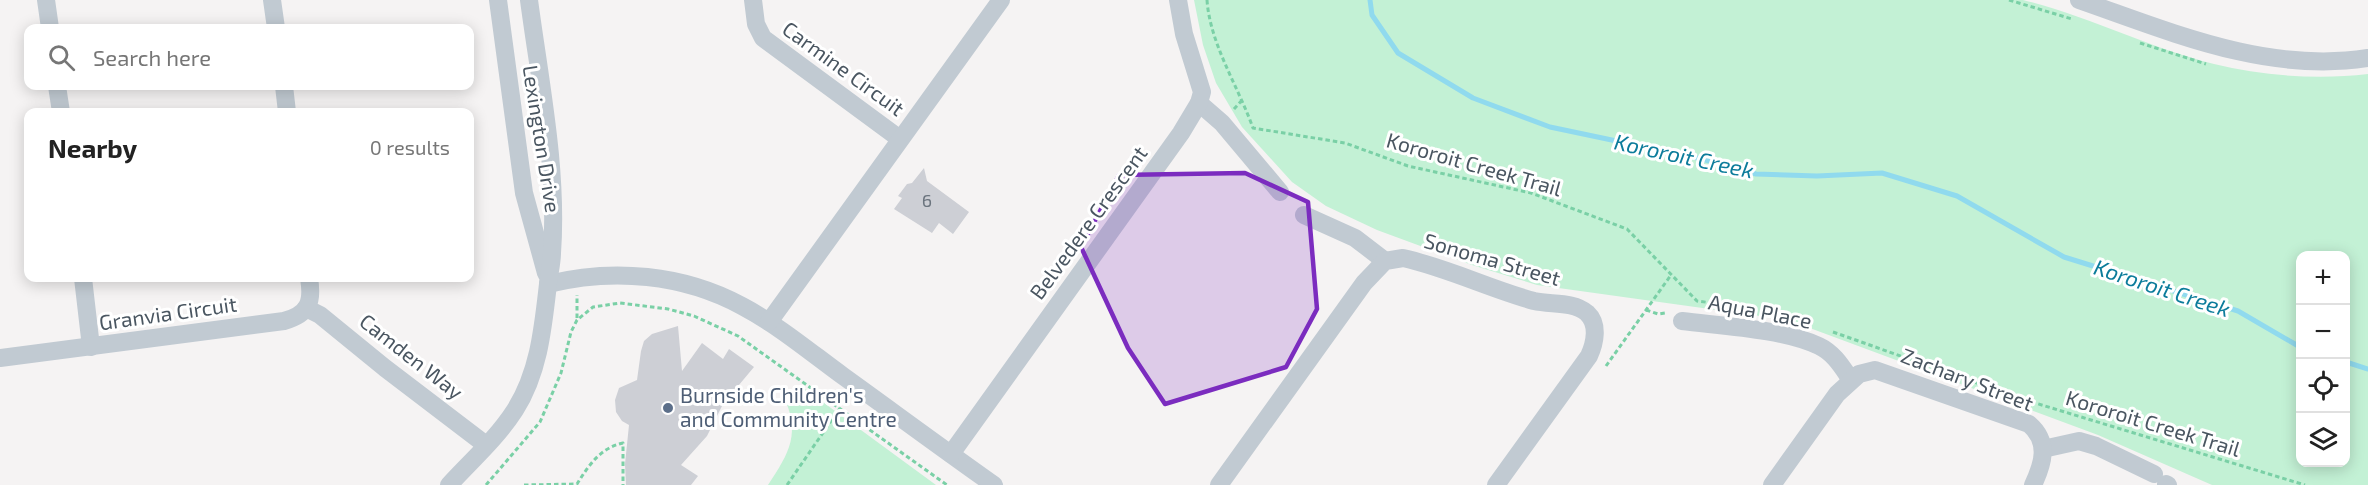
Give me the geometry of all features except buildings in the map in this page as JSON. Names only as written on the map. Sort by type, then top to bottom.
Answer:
[{"type":"street","points":[[46,0],[49,24]]},
{"type":"street","points":[[272,0],[275,24]]},
{"type":"street","name":"Lexington Drive","points":[[498,0],[524,193],[548,284]]},
{"type":"street","name":"Lexington Drive","points":[[448,485],[515,410],[533,370],[544,329],[552,256],[553,207],[549,150],[529,0]]},
{"type":"street","name":"Carmine Circuit","points":[[753,0],[756,24],[763,38],[900,139]]},
{"type":"street","points":[[769,322],[1001,0]]},
{"type":"street","points":[[1178,0],[1184,34],[1202,92],[1199,103],[1222,123],[1280,192]]},
{"type":"street","points":[[2079,0],[2209,45],[2246,53],[2287,59],[2368,58]]},
{"type":"street","points":[[58,90],[60,108]]},
{"type":"street","points":[[284,90],[287,108]]},
{"type":"street","name":"Belvedere Crescent","points":[[951,454],[1181,133],[1199,103]]},
{"type":"street","points":[[1219,485],[1364,284],[1384,261],[1356,238],[1304,214]]},
{"type":"street","name":"Sonoma Street","points":[[1384,261],[1410,260],[1532,300],[1572,306],[1592,318],[1595,336],[1589,356],[1496,485]]},
{"type":"street","points":[[548,284],[577,279],[623,276],[674,281],[724,297],[769,322],[994,485]]},
{"type":"street","points":[[84,282],[92,347]]},
{"type":"street","points":[[306,308],[311,298],[309,282]]},
{"type":"street","name":"Granvia Circuit","points":[[0,358],[284,321],[301,315],[306,308]]},
{"type":"street","name":"Camden Way","points":[[306,308],[320,315],[486,445]]},
{"type":"street","name":"Aqua Place","points":[[1682,321],[1777,334],[1819,346],[1838,360],[1851,380]]},
{"type":"street","name":"Zachary Street","points":[[1772,485],[1837,394],[1851,380],[1875,370],[2015,419],[2034,429],[2039,435],[2043,449]]},
{"type":"street","points":[[2033,485],[2041,468],[2043,449],[2079,441],[2096,446],[2163,481]]},
{"type":"path","name":"Kororoit Creek Trail","points":[[1207,0],[1209,22],[1243,99],[1253,128],[1345,143],[1408,166],[1531,193],[1627,229],[1697,301],[1743,308]]},
{"type":"path","points":[[1600,375],[1671,275]]},
{"type":"path","points":[[577,279],[577,320]]},
{"type":"path","points":[[486,485],[540,422],[561,373],[571,332],[577,320],[593,306],[620,303],[668,309],[693,316],[738,336],[947,485]]},
{"type":"path","name":"Kororoit Creek Trail","points":[[1831,331],[2022,399],[2305,485]]},
{"type":"path","points":[[787,485],[840,408]]},
{"type":"path","points":[[524,485],[577,484],[604,450],[623,443],[623,485]]},
{"type":"highlighted area","points":[[1245,173],[1308,202],[1317,309],[1286,367],[1165,404],[1128,348],[1081,247],[1119,175]]},
{"type":"green space","points":[[1194,0],[2023,0],[2071,14],[2166,50],[2214,64],[2271,74],[2310,77],[2368,74],[2368,485],[2212,485],[2098,435],[1799,324],[1760,316],[1537,285],[1472,265],[1377,230],[1326,206],[1292,182],[1242,127],[1216,83],[1203,45]]},
{"type":"green space","points":[[805,389],[936,485],[768,485],[787,452],[792,431],[783,395]]},
{"type":"waterway","name":"Kororoit Creek","points":[[1370,0],[1372,15],[1398,53],[1473,98],[1550,127],[1702,159],[1756,174],[1817,176],[1882,173],[1957,196],[2064,257],[2238,311],[2296,345]]},
{"type":"waterway","name":"Kororoit Creek","points":[[2350,363],[2368,369]]},
{"type":"place","name":"Burnside Children's and Community Centre","points":[[668,408]]}]
